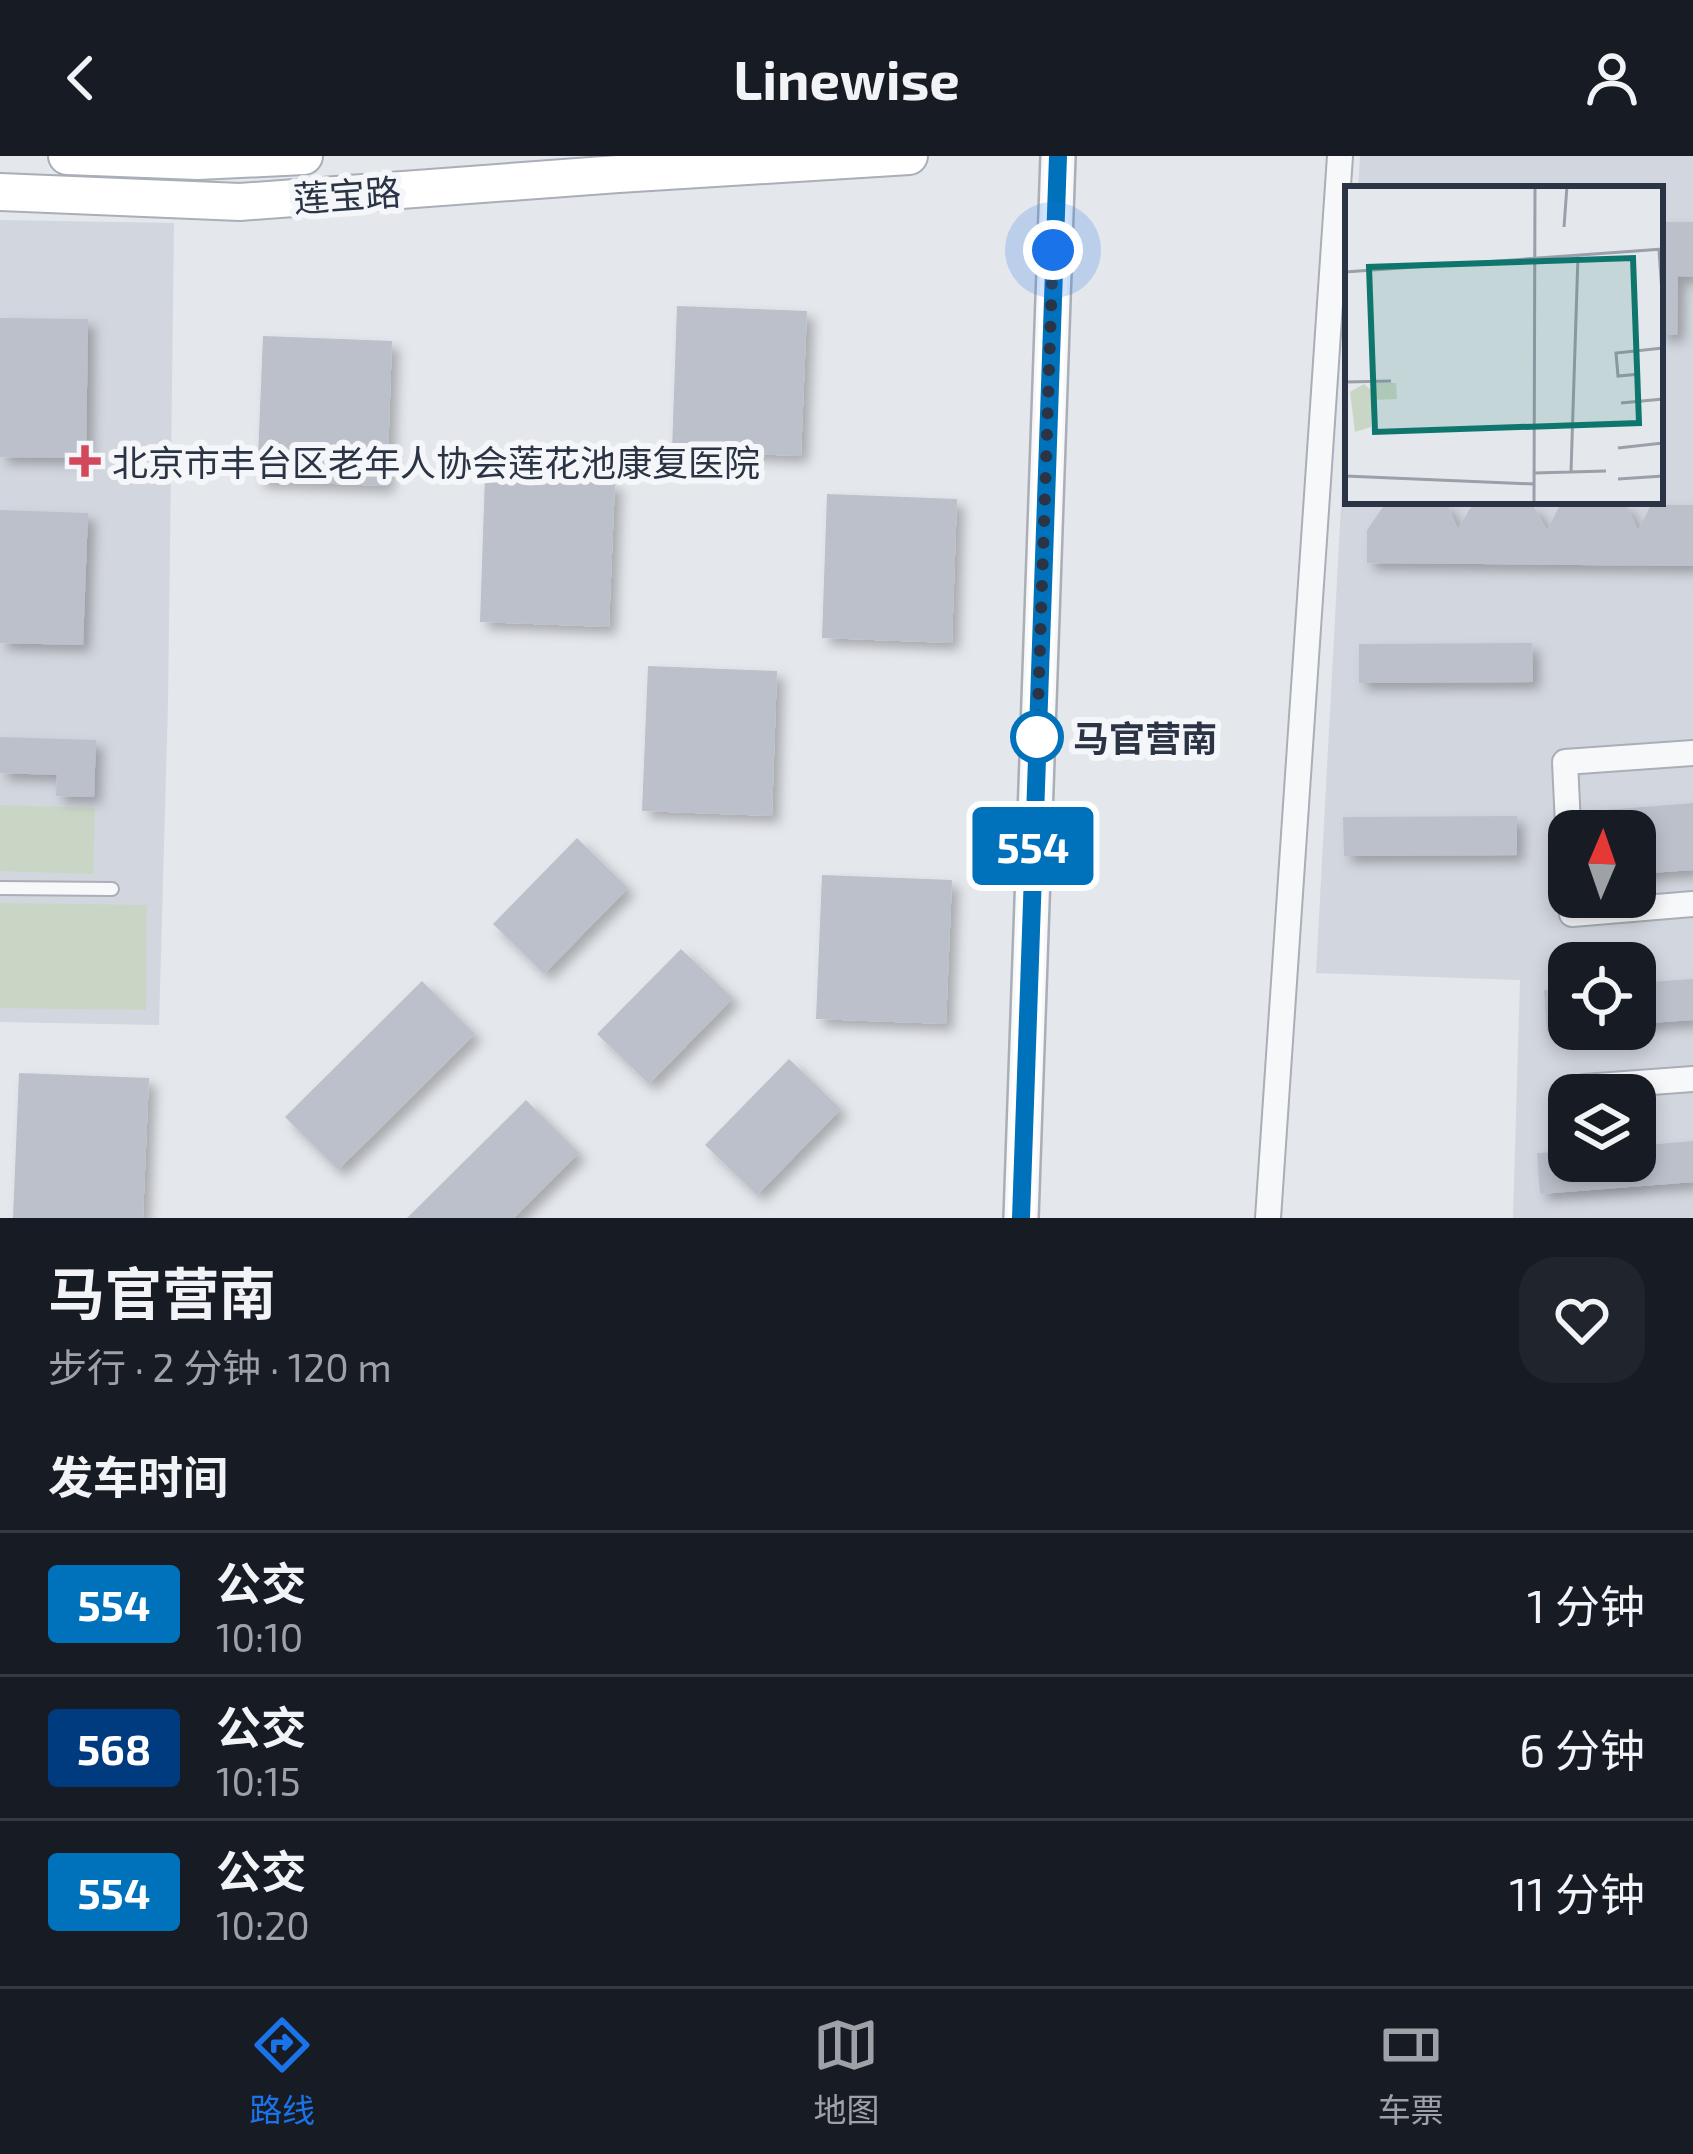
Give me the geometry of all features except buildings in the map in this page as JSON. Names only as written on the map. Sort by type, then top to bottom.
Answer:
[{"type":"main road","name":"莲宝路","points":[[67,156],[198,161],[304,156]]},
{"type":"main road","name":"莲宝路","points":[[0,192],[239,202],[909,156]]},
{"type":"street","points":[[1021,1218],[1058,156]]},
{"type":"street","points":[[1268,1218],[1340,156]]},
{"type":"street","points":[[1567,810],[1565,762],[1693,753]]},
{"type":"street","points":[[1656,907],[1693,904]]},
{"type":"street","points":[[1656,1082],[1693,1079]]},
{"type":"lane","points":[[0,888],[112,889]]},
{"type":"shaded area","points":[[1360,156],[1693,156],[1693,1218],[1513,1218],[1520,980],[1316,973],[1345,432],[1345,504],[1663,504],[1663,186],[1358,186]]},
{"type":"shaded area","name":"北京市丰台区老年人协会莲花池康复医院","points":[[0,220],[174,223],[159,1025],[0,1022]]},
{"type":"green space","points":[[0,805],[95,808],[93,874],[0,871]]},
{"type":"green space","points":[[0,903],[147,905],[146,1010],[0,1008]]},
{"type":"bus line","name":"554","points":[[1021,1218],[1058,156]]},
{"type":"place","name":"北京市丰台区老年人协会莲花池康复医院","points":[[85,461]]},
{"type":"place","name":"马官营南","points":[[1037,737]]},
{"type":"route","points":[[1037,737],[1053,250]]}]
